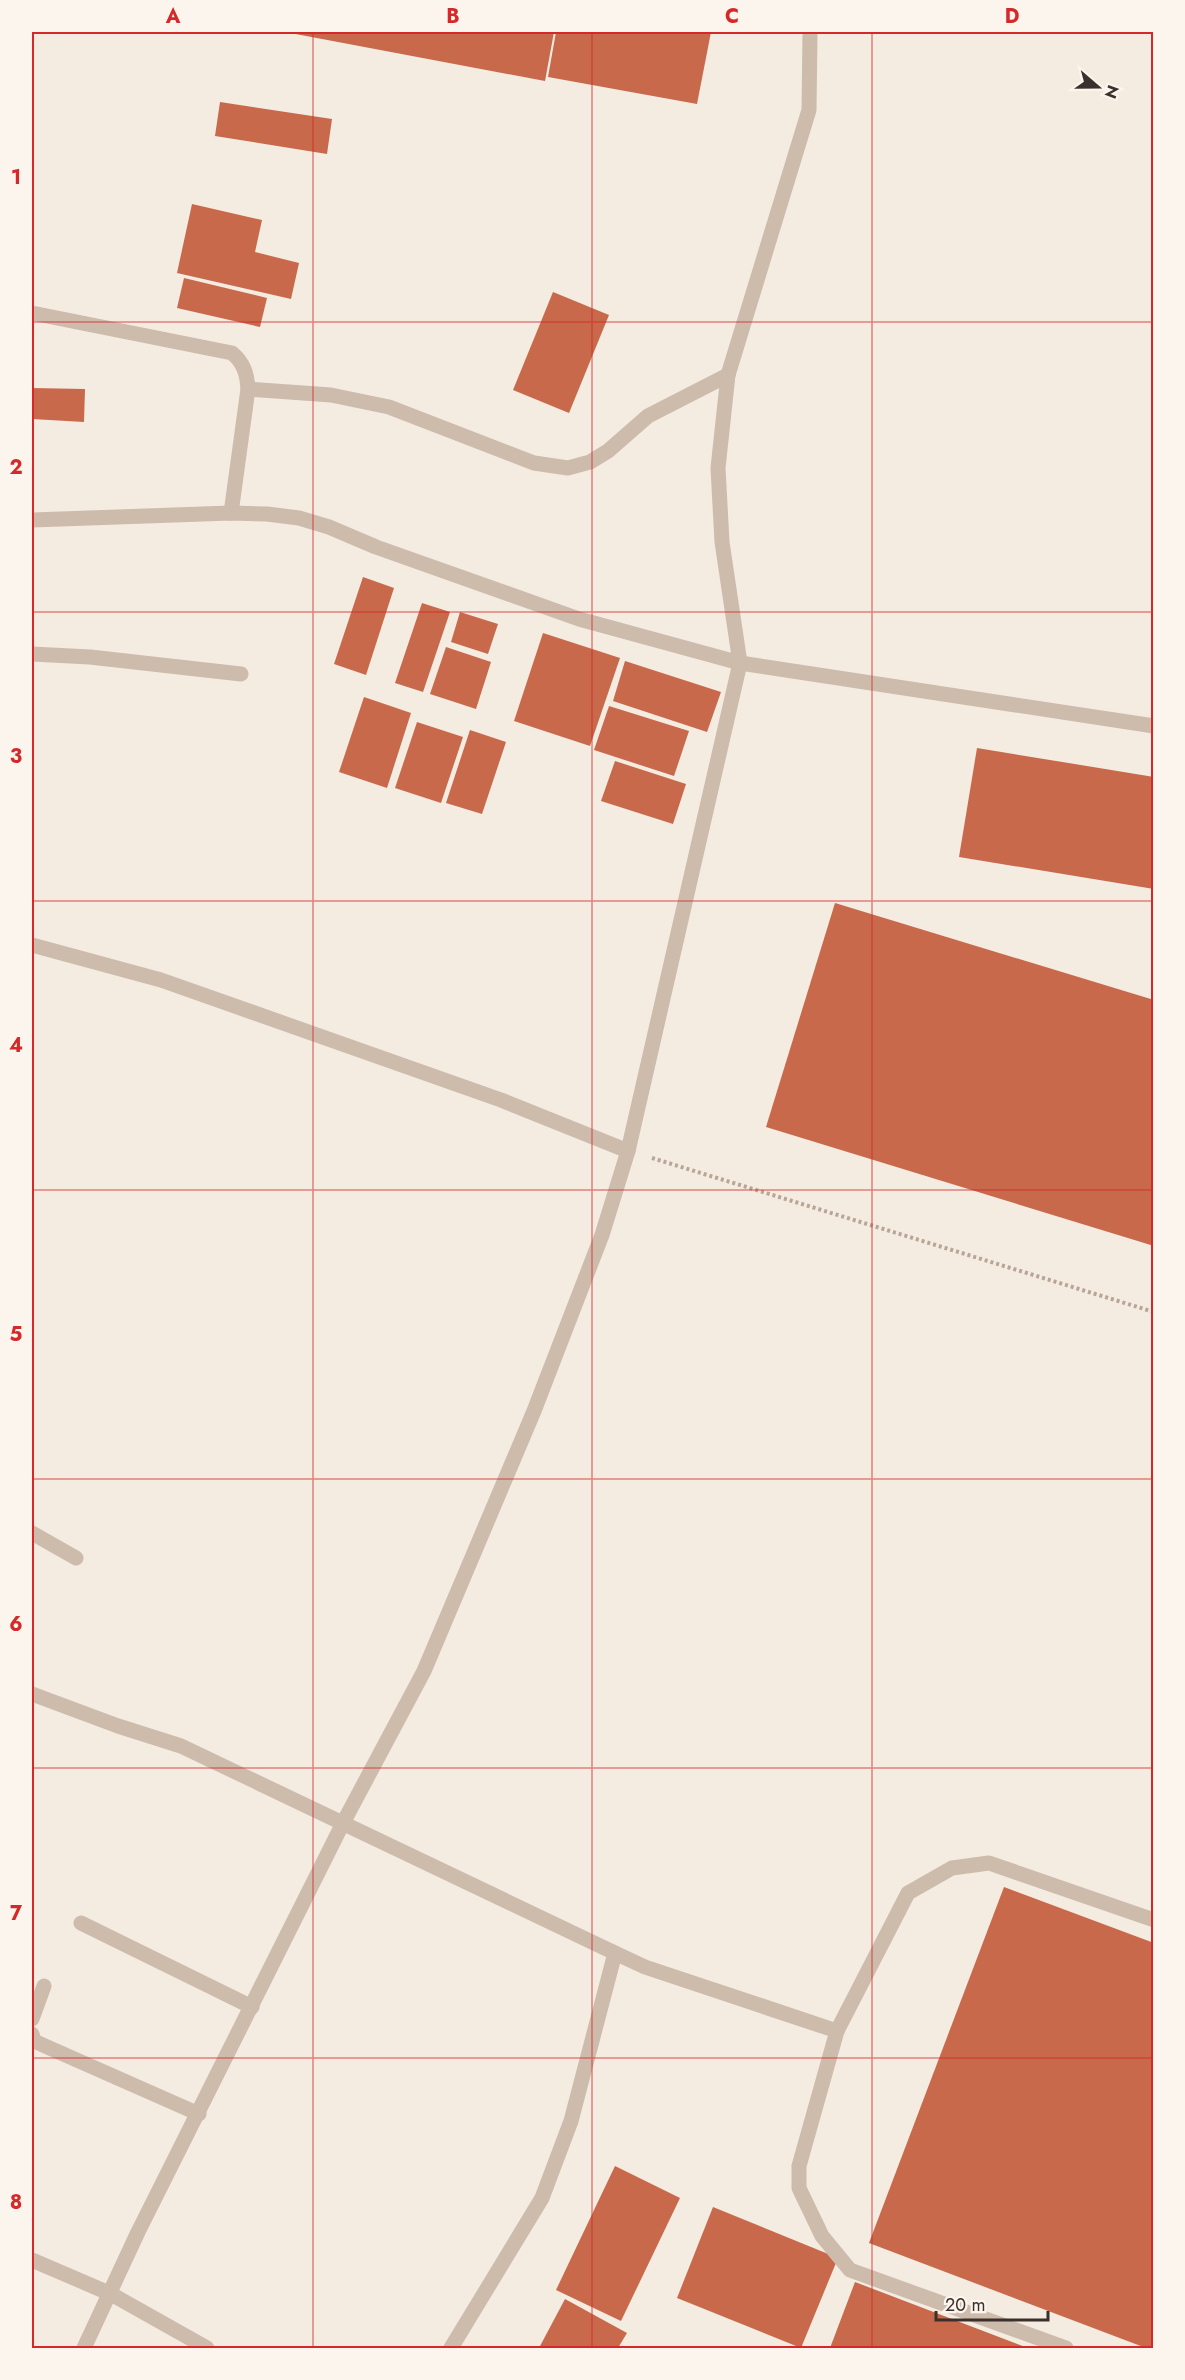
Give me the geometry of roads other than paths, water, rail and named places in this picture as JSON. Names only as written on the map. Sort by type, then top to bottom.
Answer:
[{"type":"street","points":[[84,2349],[138,2232],[343,1823],[424,1671],[534,1411],[602,1235],[628,1151],[740,663],[722,542],[718,468],[728,375],[809,110],[810,32]]},
{"type":"street","points":[[32,313],[232,353],[238,358],[246,372],[248,389],[231,513]]},
{"type":"street","points":[[248,389],[331,395],[388,407],[534,463],[568,468],[590,462],[608,452],[648,416],[728,375]]},
{"type":"street","points":[[32,520],[231,513],[288,517],[329,526],[376,547],[579,620],[740,663],[1154,726]]},
{"type":"street","points":[[32,654],[90,657],[241,674]]},
{"type":"street","points":[[32,945],[161,980],[501,1100],[628,1151]]},
{"type":"street","points":[[32,1533],[76,1558]]},
{"type":"street","points":[[32,1694],[118,1726],[181,1746],[645,1967],[837,2031]]},
{"type":"street","points":[[1066,2349],[850,2270],[822,2236],[799,2188],[799,2166],[837,2031],[908,1893],[952,1868],[989,1863],[1154,1920]]},
{"type":"street","points":[[81,1923],[252,2007]]},
{"type":"street","points":[[450,2349],[542,2198],[571,2121],[615,1953]]},
{"type":"street","points":[[32,2019],[44,1986]]},
{"type":"street","points":[[32,2034],[34,2041],[199,2114]]},
{"type":"street","points":[[32,2260],[111,2294],[207,2349]]}]
